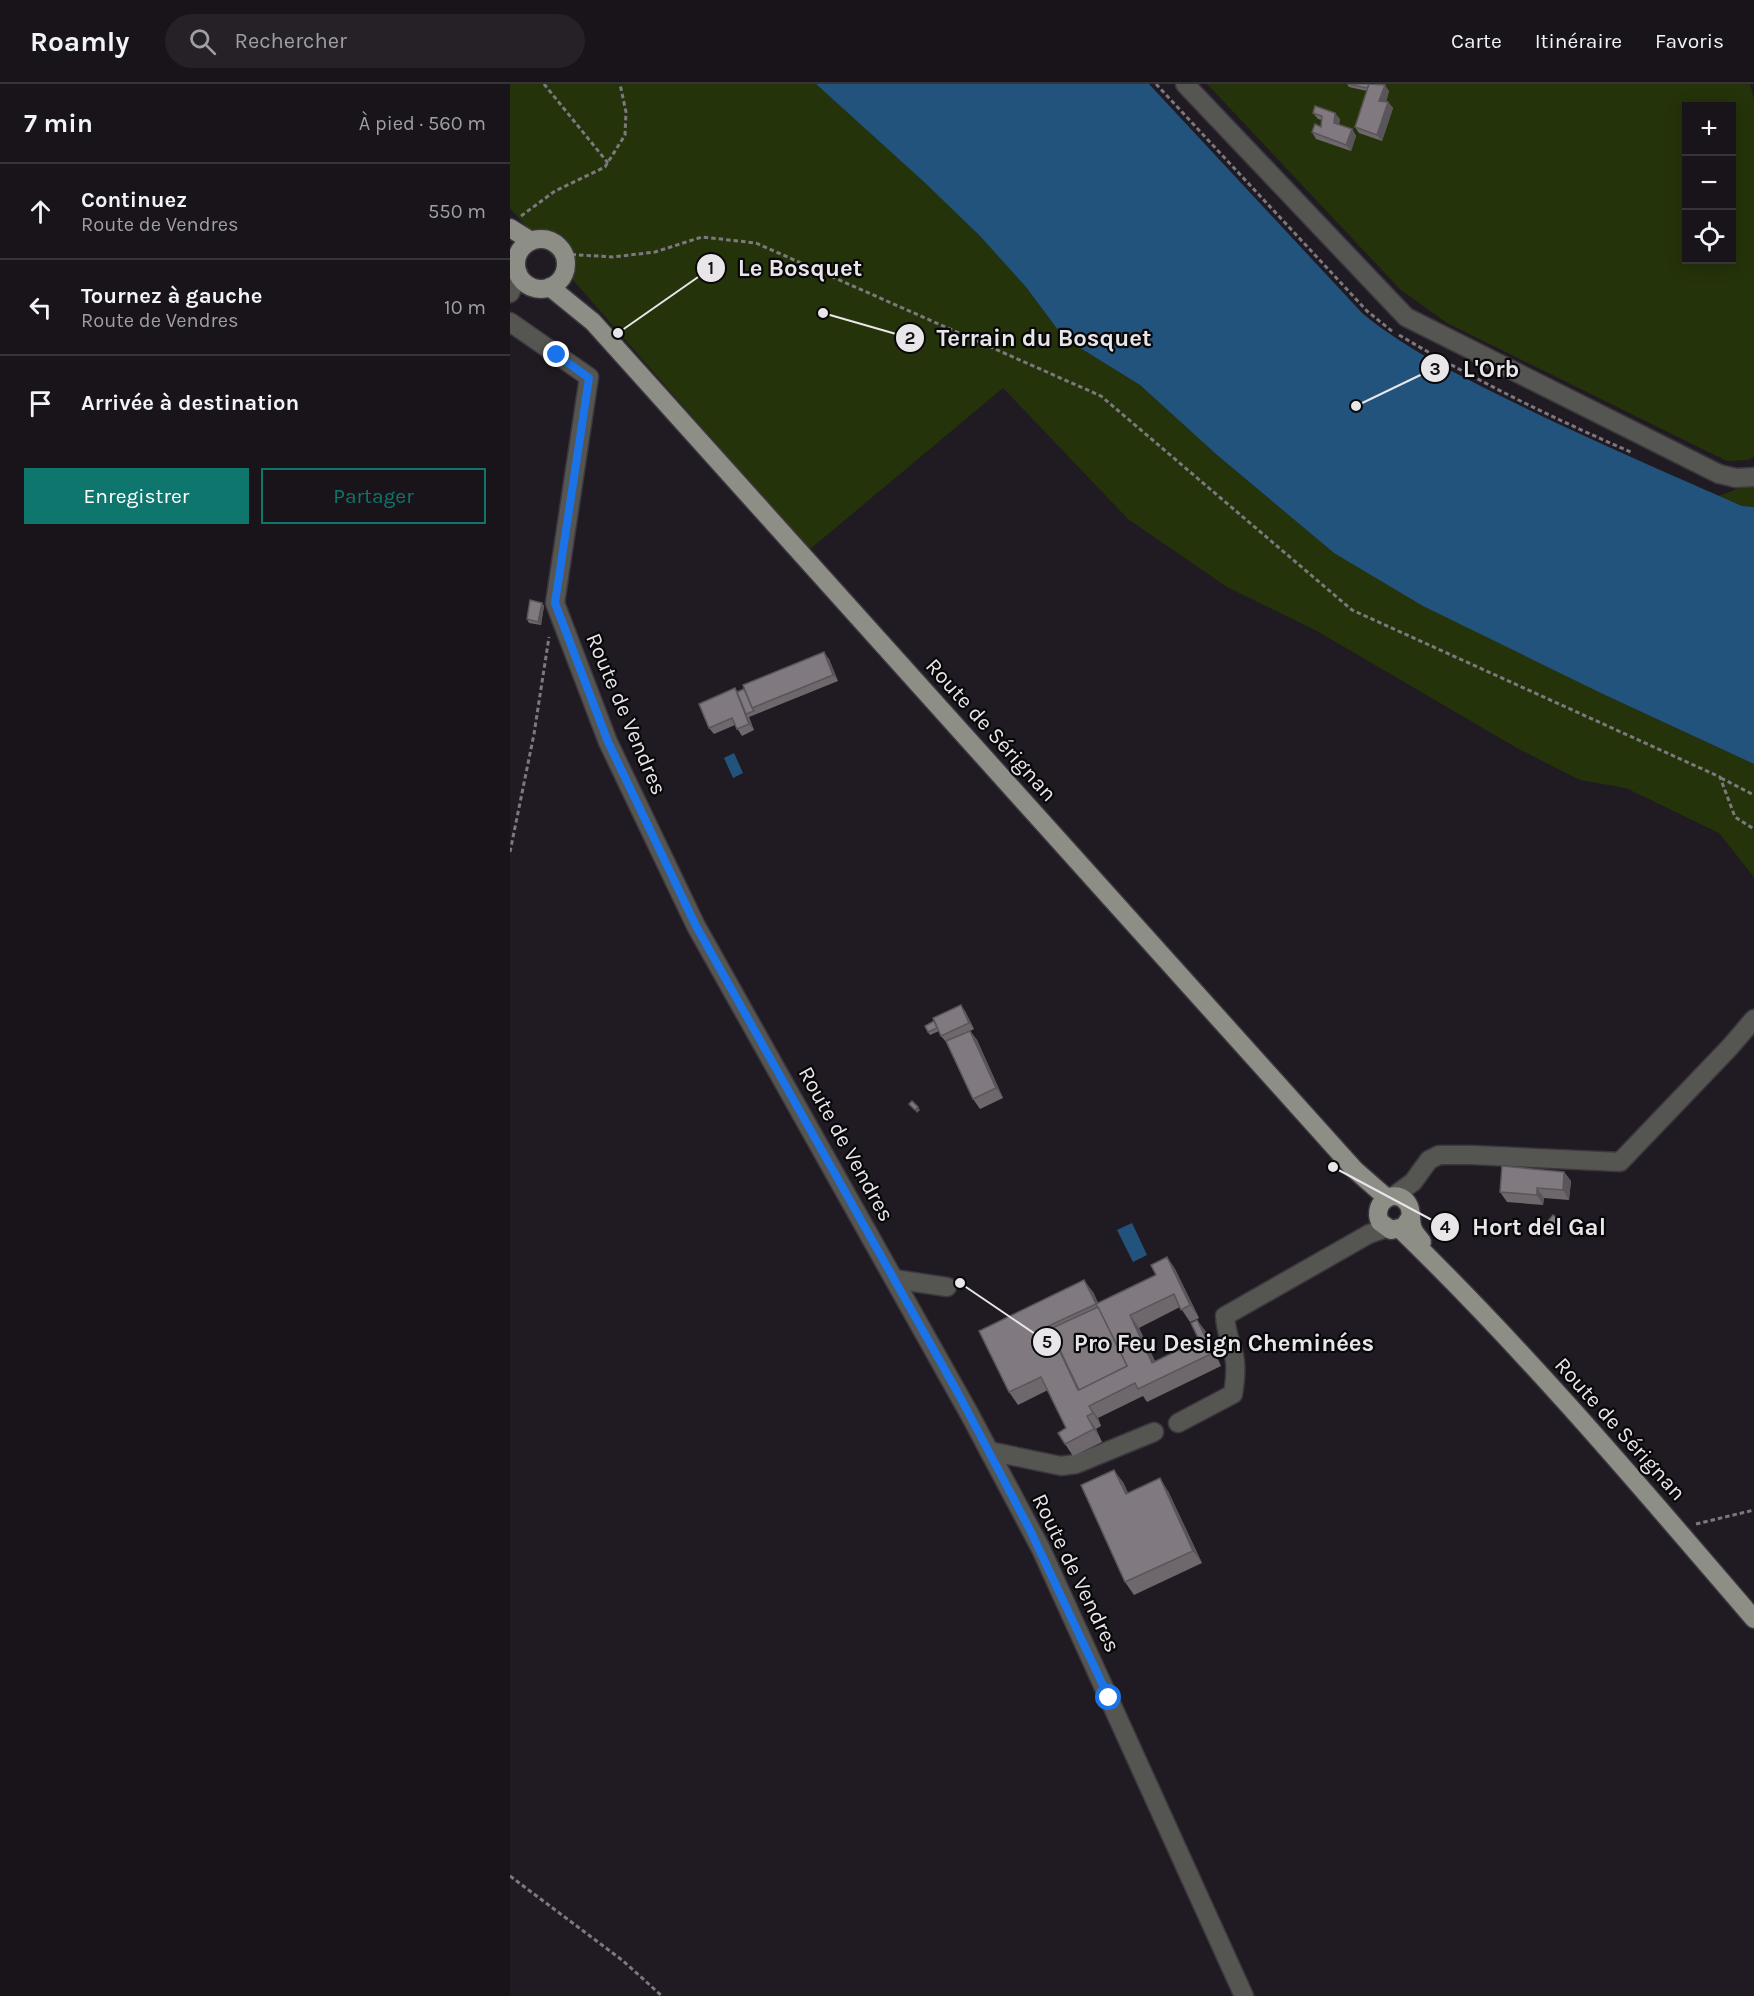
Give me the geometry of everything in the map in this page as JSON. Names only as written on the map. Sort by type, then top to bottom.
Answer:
[{"type":"main road","points":[[513,226],[525,246]]},
{"type":"main road","points":[[538,238],[554,242],[564,254],[566,267],[564,274],[556,284],[550,287],[535,288],[517,285],[516,265],[525,246],[538,238]]},
{"type":"main road","name":"Route de Sérignan","points":[[564,274],[593,322]]},
{"type":"main road","name":"Route de Sérignan","points":[[550,287],[593,322],[1355,1170],[1390,1214],[1542,1378],[1754,1619]]},
{"type":"street","points":[[1185,84],[1406,317],[1719,474],[1736,478],[1754,477]]},
{"type":"street","name":"Route de Vendres","points":[[510,322],[589,378],[555,603],[608,742],[696,926],[894,1279],[1041,1550],[1244,1996]]},
{"type":"street","points":[[1178,1423],[1233,1394],[1236,1377],[1235,1357],[1226,1332],[1225,1316],[1390,1214],[1429,1160],[1439,1155],[1472,1155],[1620,1162],[1754,1019]]},
{"type":"street","points":[[894,1279],[947,1287]]},
{"type":"street","points":[[989,1451],[1060,1466],[1076,1464],[1154,1432]]},
{"type":"path","points":[[544,84],[608,164]]},
{"type":"path","points":[[513,226],[555,191],[608,164],[625,135],[626,112],[620,84]]},
{"type":"path","points":[[564,254],[613,257],[655,252],[702,237],[756,243],[1101,396],[1352,610],[1720,777],[1754,795]]},
{"type":"path","points":[[510,852],[534,734],[550,631]]},
{"type":"path","points":[[1720,777],[1735,818],[1754,829]]},
{"type":"path","points":[[1677,1529],[1754,1510]]},
{"type":"path","points":[[510,1876],[622,1960],[662,1996]]},
{"type":"green space","points":[[510,84],[816,84],[980,236],[1026,287],[1064,338],[1140,385],[1217,455],[1334,553],[1605,695],[1754,764],[1754,877],[1719,833],[1626,788],[1580,780],[1517,748],[1317,631],[1227,587],[1128,519],[1003,388],[809,550],[510,208]]},
{"type":"green space","points":[[1207,84],[1750,84],[1754,99],[1754,457],[1748,460],[1727,461],[1447,323],[1401,290]]},
{"type":"green space","points":[[1754,483],[1754,507],[1742,506],[1718,496]]},
{"type":"water","points":[[816,84],[1149,84],[1363,314],[1381,328],[1437,363],[1517,404],[1742,506],[1754,507],[1754,764],[1605,695],[1423,606],[1334,553],[1217,455],[1140,385],[1064,338],[1026,287],[980,236]]},
{"type":"water","points":[[734,753],[743,773],[733,778],[724,758]]},
{"type":"water","points":[[1132,1223],[1147,1255],[1133,1262],[1117,1230]]},
{"type":"building","points":[[1348,84],[1369,84],[1367,88]]},
{"type":"building","points":[[1369,84],[1385,85],[1379,101],[1388,102],[1377,135],[1355,127]]},
{"type":"building","points":[[1315,106],[1335,113],[1334,123],[1352,129],[1346,145],[1312,132],[1315,124],[1321,127],[1322,116],[1313,113]]},
{"type":"building","points":[[530,600],[542,603],[538,622],[527,619]]},
{"type":"building","points":[[824,652],[833,675],[752,708],[743,685]]},
{"type":"building","points":[[735,688],[749,724],[737,729],[732,718],[709,728],[699,704]]},
{"type":"building","points":[[744,689],[754,711],[746,714],[737,692]]},
{"type":"building","points":[[961,1005],[969,1023],[941,1036],[933,1018]]},
{"type":"building","points":[[934,1021],[937,1028],[928,1032],[925,1026]]},
{"type":"building","points":[[970,1031],[996,1088],[973,1099],[946,1041]]},
{"type":"building","points":[[912,1101],[918,1107],[915,1110],[909,1104]]},
{"type":"building","points":[[1502,1166],[1564,1172],[1563,1190],[1537,1188],[1537,1195],[1500,1192]]},
{"type":"building","points":[[1553,1215],[1560,1220],[1554,1227],[1548,1221]]},
{"type":"building","points":[[1167,1257],[1190,1305],[1181,1310],[1174,1294],[1130,1315],[1152,1363],[1199,1340],[1191,1323],[1197,1320],[1213,1353],[1138,1389],[1135,1383],[1089,1406],[1093,1413],[1087,1416],[1094,1429],[1065,1444],[1058,1433],[1066,1428],[1041,1377],[1009,1392],[979,1331],[1084,1280],[1096,1304],[1156,1275],[1151,1265]],"holes":[[[1096,1304],[1127,1366],[1078,1390],[1048,1326]]]},
{"type":"building","points":[[1098,1307],[1127,1366],[1079,1390],[1050,1329]]},
{"type":"building","points":[[1114,1470],[1126,1494],[1160,1478],[1193,1551],[1125,1582],[1081,1485]]},
{"type":"place","name":"Terrain du Bosquet","points":[[823,313]]},
{"type":"place","name":"Le Bosquet","points":[[618,333]]},
{"type":"place","name":"L'Orb","points":[[1356,406]]},
{"type":"place","name":"Hort del Gal","points":[[1333,1167]]},
{"type":"place","name":"Pro Feu Design Cheminées","points":[[960,1283]]},
{"type":"route","points":[[557,355],[589,378],[555,603],[608,742],[696,926],[959,1395],[1041,1550],[1109,1698]]}]
